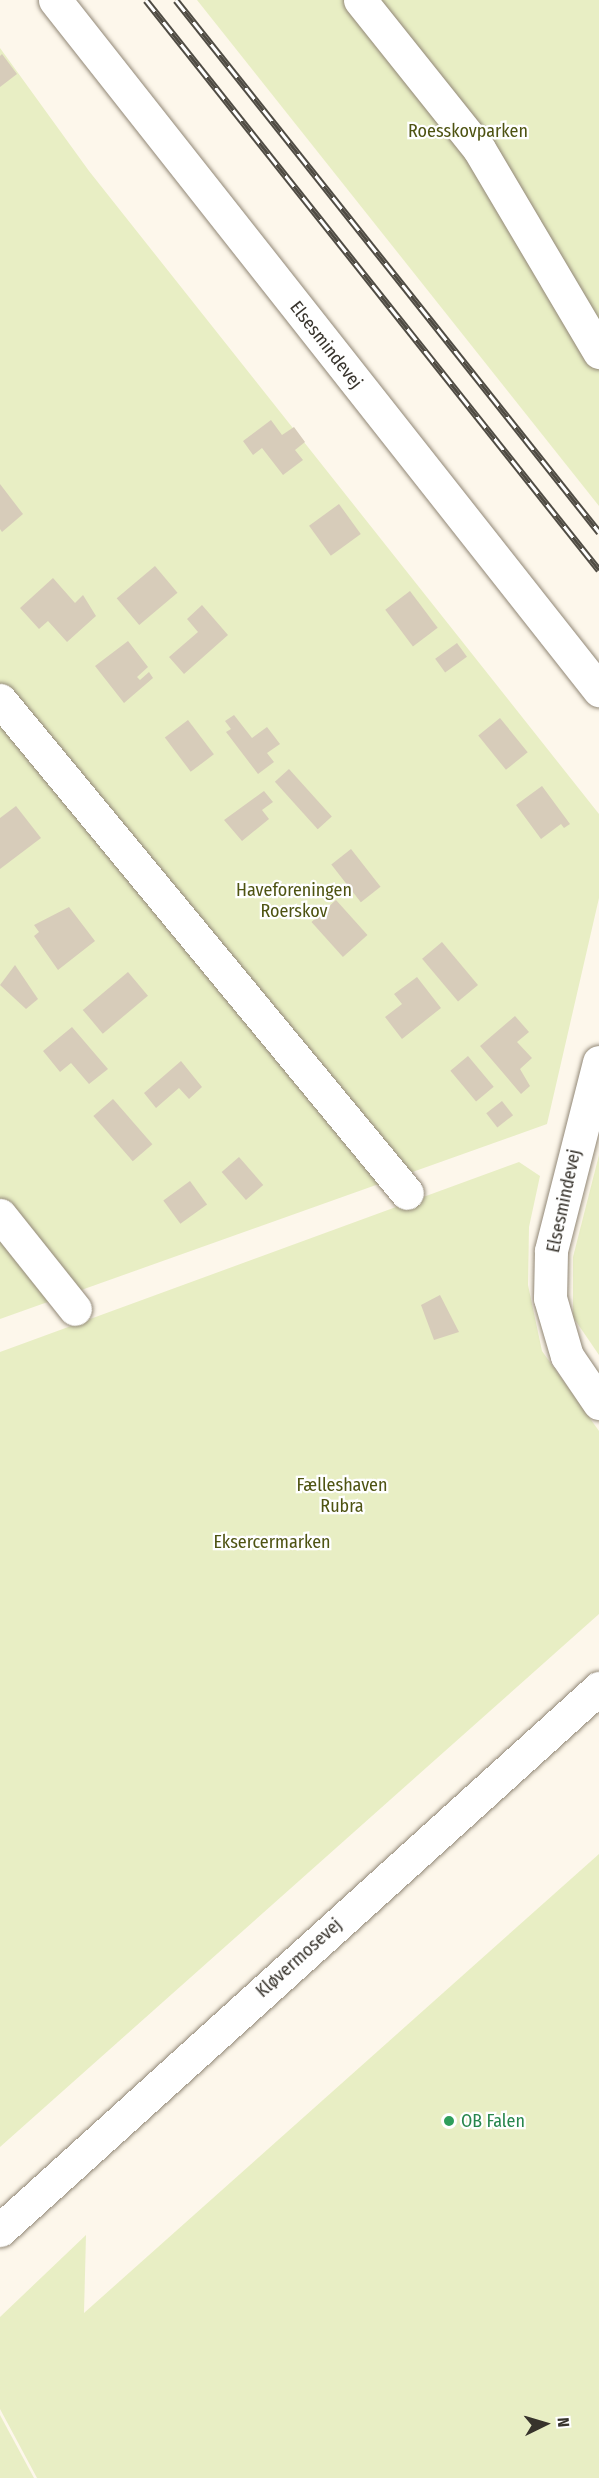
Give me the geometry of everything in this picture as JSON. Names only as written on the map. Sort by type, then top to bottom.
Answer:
[{"type":"street","name":"Elsesmindevej","points":[[55,0],[599,690]]},
{"type":"street","points":[[360,0],[478,149],[599,352]]},
{"type":"street","points":[[0,700],[407,1193]]},
{"type":"street","name":"Elsesmindevej","points":[[599,1062],[551,1251],[550,1298],[567,1356],[599,1403]]},
{"type":"street","points":[[0,1215],[75,1309]]},
{"type":"street","name":"Kløvermosevej","points":[[0,2230],[599,1688]]},
{"type":"green space","name":"Roesskovparken","points":[[197,0],[599,0],[599,506]]},
{"type":"green space","name":"Haveforeningen Roerskov","points":[[0,48],[89,171],[599,814],[599,898],[547,1124],[0,1319]]},
{"type":"green space","points":[[599,1155],[599,1355],[573,1317],[573,1257]]},
{"type":"green space","name":"Eksercermarken","points":[[519,1162],[540,1176],[529,1227],[528,1285],[542,1351],[599,1431],[599,1614],[0,2147],[0,1352]]},
{"type":"green space","name":"OB Falen","points":[[599,1854],[599,2478],[37,2478],[0,2409],[0,2317],[86,2235],[84,2313]]},
{"type":"green space","points":[[0,2415],[34,2478],[0,2478]]},
{"type":"building","points":[[2,54],[17,74],[0,87],[0,56]]},
{"type":"building","points":[[271,420],[282,435],[294,427],[305,442],[295,450],[303,460],[283,475],[262,448],[253,455],[243,441]]},
{"type":"building","points":[[0,484],[23,514],[2,532],[0,529]]},
{"type":"building","points":[[339,504],[361,534],[331,556],[309,526]]},
{"type":"building","points":[[155,566],[177,593],[139,625],[117,598]]},
{"type":"building","points":[[53,578],[75,603],[83,595],[96,616],[67,642],[48,621],[39,629],[20,608]]},
{"type":"building","points":[[410,591],[438,628],[413,646],[385,610]]},
{"type":"building","points":[[202,605],[228,635],[184,674],[169,657],[198,632],[187,619]]},
{"type":"building","points":[[128,641],[148,667],[137,677],[140,680],[149,672],[153,678],[124,703],[95,666]]},
{"type":"building","points":[[457,643],[467,657],[445,673],[435,659]]},
{"type":"building","points":[[234,715],[252,738],[267,727],[280,744],[267,753],[274,762],[258,774],[226,732],[231,729],[225,721]]},
{"type":"building","points":[[500,718],[528,752],[506,770],[478,736]]},
{"type":"building","points":[[188,720],[214,754],[191,772],[165,737]]},
{"type":"building","points":[[289,769],[332,817],[318,829],[275,782]]},
{"type":"building","points":[[542,786],[570,824],[564,828],[561,824],[541,839],[516,805]]},
{"type":"building","points":[[264,791],[273,802],[262,810],[269,819],[242,841],[224,820]]},
{"type":"building","points":[[16,806],[41,838],[0,869],[0,818]]},
{"type":"building","points":[[351,849],[381,887],[361,902],[331,864]]},
{"type":"building","points":[[336,900],[367,935],[343,957],[311,922]]},
{"type":"building","points":[[69,907],[95,941],[58,970],[34,936],[39,932],[34,925]]},
{"type":"building","points":[[442,942],[478,985],[458,1002],[422,959]]},
{"type":"building","points":[[15,965],[38,999],[26,1009],[0,985]]},
{"type":"building","points":[[128,972],[148,996],[103,1034],[83,1010]]},
{"type":"building","points":[[417,977],[441,1008],[402,1039],[385,1017],[402,1004],[394,994]]},
{"type":"building","points":[[515,1016],[529,1032],[517,1042],[532,1058],[520,1069],[530,1086],[521,1094],[480,1046]]},
{"type":"building","points":[[72,1027],[108,1069],[89,1084],[71,1063],[60,1072],[43,1051]]},
{"type":"building","points":[[468,1056],[494,1087],[476,1101],[450,1071]]},
{"type":"building","points":[[181,1061],[202,1087],[189,1099],[179,1088],[156,1108],[144,1093]]},
{"type":"building","points":[[113,1099],[152,1144],[133,1161],[93,1116]]},
{"type":"building","points":[[502,1101],[513,1115],[497,1127],[486,1113]]},
{"type":"building","points":[[239,1157],[263,1185],[246,1200],[222,1172]]},
{"type":"building","points":[[190,1181],[207,1204],[180,1224],[163,1200]]},
{"type":"building","points":[[440,1295],[459,1332],[434,1340],[421,1305]]},
{"type":"railway","points":[[146,0],[599,570]]},
{"type":"railway","points":[[176,0],[599,532]]},
{"type":"place","name":"OB Falen","points":[[449,2121]]},
{"type":"park label","name":"Fælleshaven Rubra","points":[[342,1496]]}]
